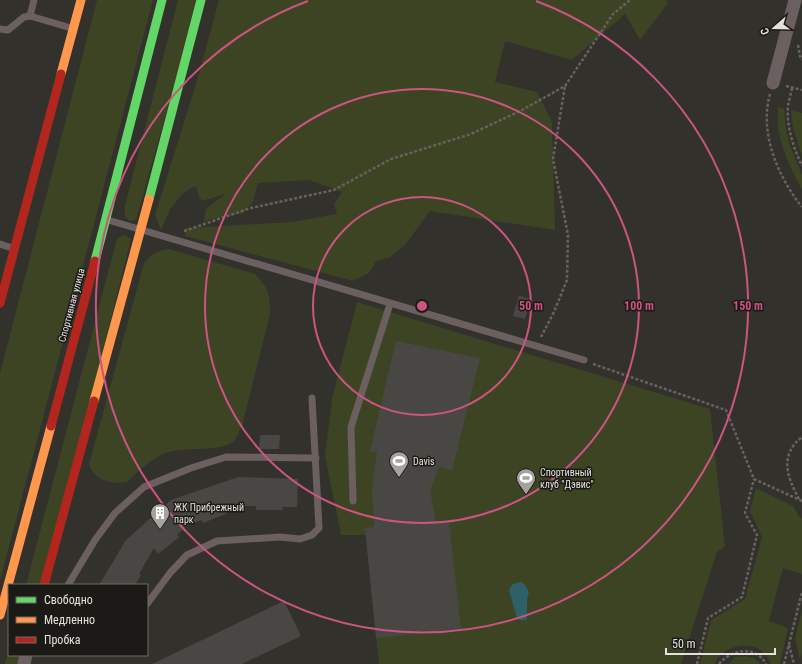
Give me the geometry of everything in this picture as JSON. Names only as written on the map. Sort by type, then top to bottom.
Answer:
[{"type":"main road","points":[[0,303],[81,0]]},
{"type":"main road","name":"Спортивная улица","points":[[8,584],[106,219],[162,0]]},
{"type":"main road","points":[[44,584],[141,230],[201,0]]},
{"type":"main road","name":"Спортивная улица","points":[[0,615],[8,585]]},
{"type":"street","points":[[773,83],[795,0]]},
{"type":"lane","points":[[30,16],[34,0]]},
{"type":"lane","points":[[0,29],[8,30],[24,17],[30,16],[73,28]]},
{"type":"lane","points":[[106,219],[584,360]]},
{"type":"lane","points":[[0,244],[14,248]]},
{"type":"lane","points":[[353,501],[351,427],[390,304]]},
{"type":"lane","points":[[148,603],[170,573],[187,555],[217,541],[280,537],[300,539],[312,535],[320,528],[312,398]]},
{"type":"lane","points":[[69,584],[95,540],[115,513],[144,487],[191,468],[226,457],[316,458]]},
{"type":"path","points":[[536,346],[554,312],[567,280],[568,235],[553,159],[565,86],[613,14],[630,0]]},
{"type":"path","points":[[798,41],[798,49],[802,60]]},
{"type":"path","points":[[773,83],[767,104],[767,124],[771,148],[791,194],[802,207]]},
{"type":"path","points":[[166,237],[251,208],[334,190],[391,159],[471,134],[522,110],[565,86]]},
{"type":"path","points":[[792,88],[788,106],[789,121],[792,139],[802,166]]},
{"type":"path","points":[[584,360],[726,410],[754,479],[745,512],[757,535],[742,597],[708,618],[697,664]]},
{"type":"path","points":[[801,500],[791,484],[786,462],[794,444],[802,437]]},
{"type":"path","points":[[754,479],[801,500]]},
{"type":"path","points":[[784,664],[802,592]]},
{"type":"path","points":[[789,645],[794,664]]},
{"type":"path","points":[[719,664],[726,656],[736,652],[746,651],[756,653],[766,664]]},
{"type":"green space","points":[[97,0],[153,0],[0,581],[0,373]]},
{"type":"green space","points":[[178,0],[198,0],[136,220],[130,221],[126,216],[125,205]]},
{"type":"green space","points":[[219,0],[665,0],[668,3],[640,40],[625,14],[572,60],[505,41],[495,82],[537,92],[552,122],[555,230],[430,211],[405,245],[389,258],[376,261],[369,273],[353,281],[185,236],[186,228],[292,222],[337,214],[334,204],[342,192],[309,180],[258,183],[253,202],[243,213],[204,221],[206,209],[225,194],[203,201],[199,197],[196,186],[184,192],[170,209],[161,230],[155,215],[197,81]]},
{"type":"green space","points":[[778,107],[784,109],[789,143],[802,175],[802,189],[784,152],[778,125]]},
{"type":"green space","points":[[791,110],[802,113],[802,156],[793,128]]},
{"type":"green space","points":[[125,235],[131,239],[45,584],[26,584],[116,242],[118,238]]},
{"type":"green space","points":[[169,249],[255,274],[268,292],[270,314],[242,426],[234,441],[226,445],[169,452],[152,460],[127,482],[110,482],[99,478],[91,469],[89,464],[144,263],[155,253]]},
{"type":"green space","name":"Спортивный клуб \"Дэвис\"","points":[[357,302],[710,409],[725,547],[717,552],[681,664],[379,664],[366,535],[341,535],[325,456],[332,399]]},
{"type":"green space","points":[[756,488],[793,506],[800,518],[802,518],[802,574],[783,568],[769,621],[788,628],[780,664],[771,664],[759,649],[740,646],[727,650],[718,658],[715,664],[700,664],[711,620],[745,599],[762,537],[750,511]]},
{"type":"green space","points":[[802,610],[802,652],[800,660],[795,639]]},
{"type":"green space","points":[[8,652],[8,656],[27,656],[24,664],[5,664]]},
{"type":"green space","points":[[745,656],[754,658],[760,664],[729,664],[735,657]]},
{"type":"water","points":[[521,582],[525,585],[529,592],[527,600],[527,619],[522,621],[517,618],[509,590],[513,584]]},
{"type":"building","points":[[519,296],[531,299],[525,319],[513,316]]},
{"type":"building","points":[[396,341],[480,358],[452,471],[439,467],[430,491],[436,521],[449,521],[461,629],[376,638],[365,528],[374,527],[372,489],[377,452],[370,451]]},
{"type":"building","points":[[260,435],[280,435],[279,449],[259,449]]},
{"type":"building","name":"ЖК Прибрежный парк","points":[[238,477],[298,479],[297,507],[282,507],[283,510],[256,510],[256,506],[242,506],[226,511],[228,513],[203,523],[202,520],[188,525],[177,535],[179,537],[158,554],[154,548],[139,574],[141,575],[136,584],[100,584],[126,540],[171,500]]},
{"type":"building","points":[[284,601],[301,636],[242,664],[152,664]]},
{"type":"traffic: fast","points":[[95,261],[162,0]]},
{"type":"traffic: fast","points":[[149,199],[201,0]]},
{"type":"traffic: slow","points":[[61,74],[81,0]]},
{"type":"traffic: slow","points":[[94,401],[149,199]]},
{"type":"traffic: slow","points":[[8,584],[51,426]]},
{"type":"traffic: slow","points":[[0,615],[8,585]]},
{"type":"traffic: jam","points":[[0,303],[61,74]]},
{"type":"traffic: jam","points":[[51,426],[95,261]]},
{"type":"traffic: jam","points":[[44,584],[94,401]]},
{"type":"place","name":"Davis","points":[[399,478]]},
{"type":"place","name":"Спортивный клуб \"Дэвис\"","points":[[526,495]]},
{"type":"place","name":"ЖК Прибрежный парк","points":[[160,530]]}]
